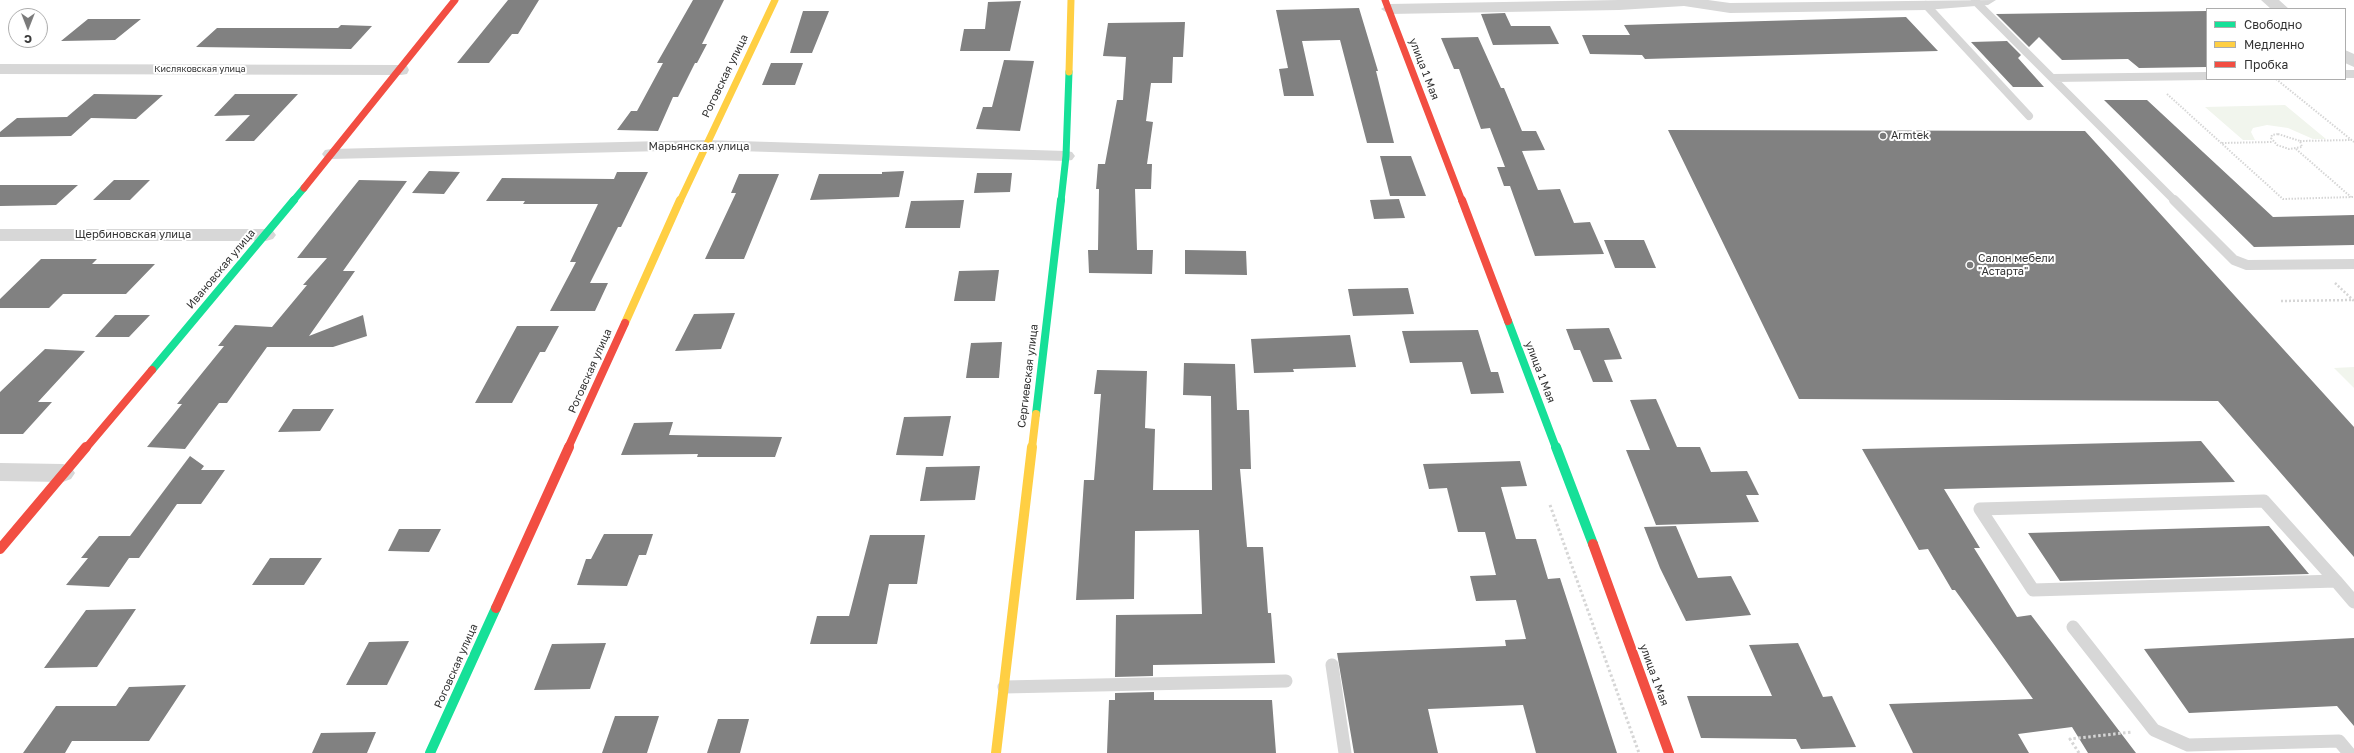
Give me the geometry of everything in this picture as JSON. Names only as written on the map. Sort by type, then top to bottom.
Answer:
[{"type":"street","name":"Ивановская улица","points":[[0,549],[266,235],[401,70],[456,0]]},
{"type":"street","name":"Роговская улица","points":[[430,753],[705,145],[775,0]]},
{"type":"street","name":"Сергиевская улица","points":[[996,753],[1066,156],[1071,0]]},
{"type":"street","points":[[1387,4],[1619,5],[1683,0],[1730,8],[1926,5],[1945,1],[1988,0]]},
{"type":"street","points":[[2269,0],[2280,8]]},
{"type":"street","name":"улица 1 Мая","points":[[1387,4],[1604,572],[1669,753]]},
{"type":"street","points":[[2346,56],[2354,62]]},
{"type":"street","name":"Кисляковская улица","points":[[0,69],[401,70]]},
{"type":"street","name":"Марьянская улица","points":[[331,154],[705,145],[1066,156]]},
{"type":"street","name":"Щербиновская улица","points":[[0,235],[266,235]]},
{"type":"street","points":[[0,472],[63,473]]},
{"type":"lane","points":[[1975,0],[2234,260],[2247,265],[2256,266],[2354,264]]},
{"type":"lane","points":[[1926,5],[2029,116]]},
{"type":"lane","points":[[2052,78],[2206,76]]},
{"type":"lane","points":[[2336,582],[2033,590],[1980,509],[2264,501],[2354,602]]},
{"type":"lane","points":[[2073,627],[2154,730],[2188,745],[2339,740],[2349,753]]},
{"type":"lane","points":[[1332,665],[1345,753]]},
{"type":"lane","points":[[1004,686],[1286,681]]},
{"type":"path","points":[[2149,77],[2283,199],[2353,197]]},
{"type":"path","points":[[2277,80],[2353,141]]},
{"type":"path","points":[[2273,142],[2271,138],[2272,135],[2278,134],[2300,141],[2353,141]]},
{"type":"path","points":[[2221,142],[2273,142],[2283,147],[2295,149],[2302,147],[2300,141]]},
{"type":"path","points":[[2295,149],[2353,197]]},
{"type":"path","points":[[2281,301],[2353,300]]},
{"type":"path","points":[[2079,753],[2070,739],[2154,730]]},
{"type":"shaded area","points":[[2285,105],[2326,139],[2313,139],[2288,128],[2267,125],[2253,128],[2251,132],[2255,140],[2243,140],[2205,107]]},
{"type":"shaded area","points":[[2354,367],[2354,388],[2334,368]]},
{"type":"building","points":[[508,0],[539,0],[518,34],[512,34],[489,63],[457,63]]},
{"type":"building","points":[[693,0],[724,0],[702,44],[707,44],[697,63],[695,63],[678,97],[673,97],[658,131],[617,130],[631,111],[637,111],[663,63],[657,63]]},
{"type":"building","points":[[1021,1],[1010,51],[960,51],[964,29],[985,29],[988,2]]},
{"type":"building","points":[[1359,8],[1378,71],[1376,71],[1394,143],[1367,143],[1340,40],[1302,41],[1314,96],[1284,96],[1279,69],[1288,68],[1276,10]]},
{"type":"building","points":[[803,11],[829,11],[812,53],[790,53]]},
{"type":"building","points":[[2206,11],[2206,67],[2139,68],[2128,59],[2062,60],[2039,37],[2029,47],[1996,14]]},
{"type":"building","points":[[1505,13],[1511,26],[1550,26],[1559,44],[1493,45],[1481,14]]},
{"type":"building","points":[[1906,17],[1938,51],[1645,59],[1642,55],[1590,54],[1582,35],[1630,35],[1624,25]]},
{"type":"building","points":[[88,19],[141,19],[115,40],[61,41]]},
{"type":"building","points":[[1185,22],[1183,57],[1173,57],[1172,83],[1151,83],[1146,121],[1153,122],[1147,164],[1152,164],[1151,189],[1135,189],[1137,250],[1153,250],[1152,274],[1089,273],[1088,250],[1098,250],[1099,189],[1096,189],[1098,164],[1105,164],[1117,100],[1123,100],[1126,57],[1103,56],[1108,23]]},
{"type":"building","points":[[341,25],[372,26],[351,49],[196,47],[217,28],[338,28]]},
{"type":"building","points":[[1478,37],[1501,88],[1504,88],[1522,131],[1536,131],[1545,150],[1522,151],[1538,190],[1560,189],[1574,223],[1590,222],[1604,254],[1535,256],[1510,186],[1504,186],[1497,167],[1505,167],[1490,128],[1481,129],[1459,69],[1454,69],[1441,38]]},
{"type":"building","points":[[2007,41],[2021,55],[2018,58],[2044,87],[2013,87],[1971,42]]},
{"type":"building","points":[[1004,60],[1034,61],[1020,131],[976,129],[983,107],[992,107]]},
{"type":"building","points":[[771,63],[803,63],[795,85],[762,85]]},
{"type":"building","points":[[94,94],[163,95],[136,119],[91,118],[71,136],[0,137],[0,132],[17,118],[67,117]]},
{"type":"building","points":[[235,94],[298,94],[254,141],[225,141],[250,115],[214,116]]},
{"type":"building","points":[[2104,100],[2147,100],[2273,217],[2354,215],[2354,245],[2254,247]]},
{"type":"building","name":"Салон мебели \"Астарта\"","points":[[1668,130],[2085,131],[2354,427],[2354,557],[2218,401],[1799,399]]},
{"type":"building","points":[[1380,156],[1411,156],[1426,196],[1390,196]]},
{"type":"building","points":[[429,171],[460,172],[444,194],[412,193]]},
{"type":"building","points":[[904,171],[899,197],[810,200],[819,174],[882,174],[882,172]]},
{"type":"building","points":[[617,172],[648,172],[621,227],[618,227],[590,283],[608,283],[595,311],[550,311],[576,262],[570,262],[598,204],[523,204],[525,201],[486,201],[502,178],[614,179]]},
{"type":"building","points":[[977,173],[1012,173],[1010,192],[974,193]]},
{"type":"building","points":[[739,174],[779,174],[744,259],[705,259],[736,193],[731,193]]},
{"type":"building","points":[[114,180],[150,180],[130,200],[93,200]]},
{"type":"building","points":[[359,180],[407,181],[343,271],[355,271],[309,336],[363,315],[367,336],[333,347],[267,347],[227,403],[219,403],[185,449],[147,447],[182,404],[177,404],[224,346],[218,346],[235,325],[272,327],[307,285],[303,285],[327,258],[297,258]]},
{"type":"building","points":[[0,185],[78,185],[56,205],[0,206]]},
{"type":"building","points":[[1399,199],[1405,218],[1374,219],[1370,200]]},
{"type":"building","points":[[964,200],[960,228],[905,228],[911,201]]},
{"type":"building","points":[[1604,240],[1644,240],[1656,268],[1615,268]]},
{"type":"building","points":[[1185,250],[1246,251],[1247,275],[1185,274]]},
{"type":"building","points":[[41,259],[97,259],[92,264],[155,264],[126,294],[63,294],[49,308],[0,308],[0,299]]},
{"type":"building","points":[[999,270],[995,301],[954,301],[959,271]]},
{"type":"building","points":[[1408,288],[1414,314],[1353,316],[1348,289]]},
{"type":"building","points":[[735,313],[721,349],[675,351],[694,314]]},
{"type":"building","points":[[115,315],[150,315],[129,337],[95,337]]},
{"type":"building","points":[[517,326],[559,326],[545,352],[540,352],[512,403],[475,403]]},
{"type":"building","points":[[1609,328],[1622,359],[1604,360],[1613,382],[1593,382],[1580,350],[1574,350],[1566,329]]},
{"type":"building","points":[[1478,330],[1491,372],[1498,372],[1504,393],[1471,394],[1462,362],[1410,363],[1402,331]]},
{"type":"building","points":[[1350,335],[1356,367],[1293,369],[1294,372],[1254,373],[1251,339]]},
{"type":"building","points":[[1002,342],[999,378],[966,378],[971,343]]},
{"type":"building","points":[[45,349],[85,351],[38,402],[52,402],[23,434],[0,434],[0,392]]},
{"type":"building","points":[[1184,363],[1235,364],[1237,410],[1249,410],[1251,469],[1240,469],[1247,547],[1263,547],[1268,613],[1271,613],[1275,663],[1153,665],[1153,676],[1115,677],[1116,615],[1202,614],[1199,530],[1135,531],[1134,599],[1076,600],[1084,480],[1094,480],[1101,394],[1094,394],[1097,370],[1147,371],[1145,428],[1155,429],[1153,490],[1212,490],[1211,396],[1183,395]]},
{"type":"building","points":[[1656,399],[1677,447],[1700,447],[1711,472],[1747,471],[1759,495],[1746,495],[1759,522],[1656,525],[1626,450],[1650,450],[1630,400]]},
{"type":"building","points":[[293,409],[334,409],[320,431],[278,432]]},
{"type":"building","points":[[951,416],[943,456],[896,455],[904,417]]},
{"type":"building","points":[[673,422],[669,435],[782,437],[775,457],[697,457],[698,454],[621,455],[634,423]]},
{"type":"building","points":[[2201,441],[2235,482],[1944,489],[1980,548],[1974,548],[2017,617],[2031,615],[2136,753],[2088,753],[2072,727],[2018,734],[2029,753],[1913,753],[1889,704],[2033,699],[1955,590],[1952,590],[1928,549],[1919,550],[1862,449]]},
{"type":"building","points":[[190,456],[204,466],[201,470],[225,470],[201,504],[177,504],[139,558],[129,558],[109,587],[66,585],[88,558],[81,558],[99,536],[130,536]]},
{"type":"building","points":[[1520,461],[1527,486],[1501,487],[1516,539],[1536,539],[1548,579],[1560,578],[1617,753],[1536,753],[1523,705],[1428,709],[1438,753],[1354,753],[1337,653],[1506,646],[1505,640],[1526,639],[1516,600],[1476,601],[1470,576],[1496,575],[1485,532],[1458,532],[1447,488],[1429,489],[1423,464]]},
{"type":"building","points":[[980,466],[975,500],[920,501],[926,467]]},
{"type":"building","points":[[1676,526],[1698,578],[1731,576],[1751,615],[1686,621],[1660,568],[1644,527]]},
{"type":"building","points":[[2269,526],[2309,574],[2060,581],[2028,533]]},
{"type":"building","points":[[399,529],[441,529],[429,552],[388,551]]},
{"type":"building","points":[[604,534],[653,534],[646,555],[639,555],[627,586],[577,585],[586,559],[591,559]]},
{"type":"building","points":[[870,535],[925,535],[917,584],[889,584],[877,644],[810,644],[817,616],[849,616]]},
{"type":"building","points":[[270,558],[322,558],[304,585],[252,585]]},
{"type":"building","points":[[136,609],[97,667],[44,668],[86,610]]},
{"type":"building","points":[[2354,638],[2354,726],[2337,706],[2189,713],[2144,649]]},
{"type":"building","points":[[409,641],[387,685],[346,685],[369,642]]},
{"type":"building","points":[[606,643],[590,689],[534,690],[552,644]]},
{"type":"building","points":[[1798,643],[1823,697],[1832,696],[1856,747],[1801,749],[1796,739],[1701,738],[1687,696],[1772,696],[1749,645]]},
{"type":"building","points":[[186,685],[149,741],[72,741],[65,753],[23,753],[56,706],[116,706],[129,687]]},
{"type":"building","points":[[1154,692],[1154,700],[1272,700],[1276,753],[1107,753],[1109,700],[1115,700],[1115,693]]},
{"type":"building","points":[[615,716],[659,716],[647,753],[602,753]]},
{"type":"building","points":[[718,719],[749,719],[740,753],[707,753]]},
{"type":"building","points":[[376,732],[367,753],[312,753],[321,733]]},
{"type":"traffic: fast","points":[[1036,414],[1066,156],[1069,72]]},
{"type":"traffic: fast","points":[[152,370],[304,188]]},
{"type":"traffic: fast","points":[[1508,321],[1593,544]]},
{"type":"traffic: fast","points":[[430,753],[496,608]]},
{"type":"traffic: slow","points":[[625,323],[705,145],[775,0]]},
{"type":"traffic: slow","points":[[1069,72],[1071,0]]},
{"type":"traffic: slow","points":[[996,753],[1036,414]]},
{"type":"traffic: jam","points":[[304,188],[455,0]]},
{"type":"traffic: jam","points":[[1385,0],[1508,321]]},
{"type":"traffic: jam","points":[[496,608],[625,323]]},
{"type":"traffic: jam","points":[[0,549],[152,370]]},
{"type":"traffic: jam","points":[[1593,544],[1669,753]]},
{"type":"place","name":"Armtek","points":[[1883,136]]},
{"type":"place","name":"Салон мебели \"Астарта\"","points":[[1970,265]]}]
